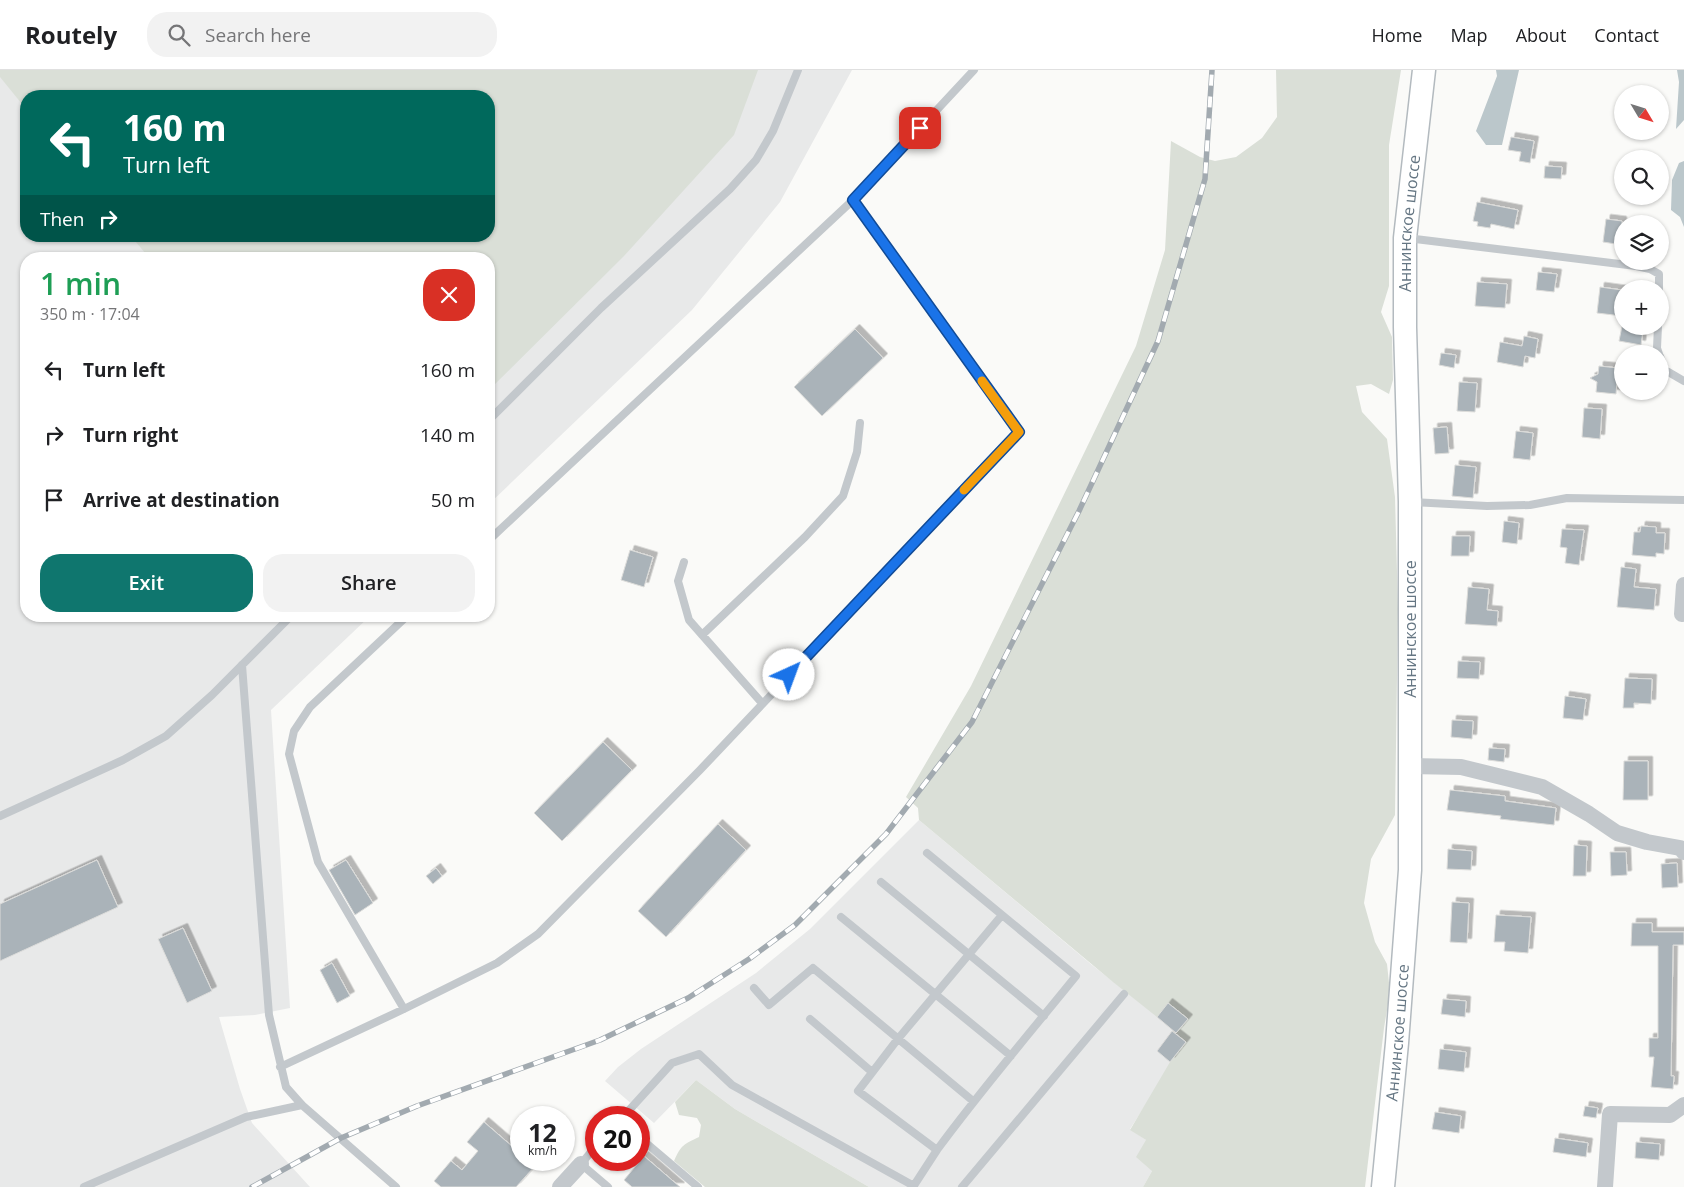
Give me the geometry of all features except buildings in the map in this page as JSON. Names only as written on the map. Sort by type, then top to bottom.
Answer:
[{"type":"main road","name":"Аннинское шоссе","points":[[1383,1187],[1397,1043],[1410,870],[1410,502],[1405,337],[1406,238],[1424,70]]},
{"type":"street","points":[[1682,614],[1684,585]]},
{"type":"street","points":[[1410,766],[1461,768],[1542,787],[1589,814],[1617,834],[1680,848],[1684,852]]},
{"type":"street","points":[[1605,1187],[1610,1114],[1670,1115],[1684,1105]]},
{"type":"street","points":[[560,1187],[581,1164]]},
{"type":"lane","points":[[495,414],[601,308],[730,189],[756,160],[773,131],[798,70]]},
{"type":"lane","points":[[495,534],[853,200],[974,70]]},
{"type":"lane","points":[[280,1067],[497,963],[538,934],[686,784],[1019,432],[853,200]]},
{"type":"lane","points":[[1406,238],[1636,266],[1650,269],[1659,274],[1659,280]]},
{"type":"lane","points":[[1669,372],[1684,381]]},
{"type":"lane","points":[[702,635],[805,537],[843,496],[857,452],[860,423]]},
{"type":"lane","points":[[1410,502],[1487,506],[1530,505],[1567,498],[1684,500]]},
{"type":"lane","points":[[684,562],[678,581],[689,620],[762,703]]},
{"type":"lane","points":[[0,816],[123,760],[166,736],[285,622]]},
{"type":"lane","points":[[401,622],[310,707],[294,731],[289,754],[318,862],[404,1009]]},
{"type":"lane","points":[[242,665],[268,1015],[286,1088],[302,1105],[396,1187]]},
{"type":"lane","points":[[633,1106],[672,1063],[699,1054],[732,1084],[914,1186],[936,1150],[972,1101],[1076,976],[927,852]]},
{"type":"lane","points":[[881,882],[1044,1016]]},
{"type":"lane","points":[[936,1150],[858,1091],[1002,915]]},
{"type":"lane","points":[[841,917],[1011,1056]]},
{"type":"lane","points":[[754,988],[769,1004],[813,968],[972,1101]]},
{"type":"lane","points":[[965,1186],[1124,994]]},
{"type":"lane","points":[[810,1019],[872,1072]]},
{"type":"lane","points":[[84,1187],[246,1117],[302,1105]]},
{"type":"lane","points":[[650,1146],[698,1187]]},
{"type":"lane","points":[[585,1159],[581,1164],[608,1187]]},
{"type":"shaded area","points":[[0,70],[852,70],[780,202],[692,310],[495,498],[495,252],[20,252],[20,622],[364,622],[271,710],[290,1008],[255,1015],[219,1017],[252,1123],[310,1187],[0,1187]]},
{"type":"shaded area","points":[[0,70],[758,70],[734,135],[624,256],[495,384],[495,252],[144,252],[136,242],[495,242],[495,90],[20,90],[20,102],[0,77]]},
{"type":"shaded area","points":[[1276,70],[1401,70],[1389,145],[1389,286],[1381,312],[1392,337],[1393,380],[1389,394],[1371,384],[1356,386],[1362,412],[1387,439],[1395,497],[1398,609],[1395,815],[1371,859],[1364,903],[1375,942],[1387,964],[1390,992],[1365,1187],[1143,1187],[1152,1171],[1136,1157],[1146,1140],[1130,1130],[1170,1062],[1185,1042],[1176,1033],[1187,1018],[1168,1003],[1157,1017],[919,820],[918,808],[906,797],[971,686],[1136,346],[1165,250],[1171,141],[1200,157],[1215,161],[1236,157],[1262,138],[1277,117]]},
{"type":"shaded area","points":[[1496,70],[1519,70],[1502,145],[1486,145],[1476,131],[1497,76]]},
{"type":"shaded area","points":[[1677,70],[1684,70],[1684,120],[1676,129],[1679,82]]},
{"type":"shaded area","points":[[1684,161],[1684,227],[1680,217],[1671,210],[1672,180],[1679,163]]},
{"type":"shaded area","points":[[919,820],[1092,965],[1157,1016],[1168,1003],[1188,1019],[1186,1042],[1130,1129],[1146,1140],[1152,1171],[1143,1187],[869,1187],[735,1109],[696,1080],[654,1123],[650,1120],[650,1106],[634,1106],[605,1081],[618,1067],[641,1049],[756,973],[810,929]]},
{"type":"shaded area","points":[[696,1080],[735,1109],[869,1187],[705,1187],[674,1161],[684,1146],[699,1137],[701,1125],[697,1118],[679,1115],[675,1102]]},
{"type":"railway","points":[[252,1187],[341,1138],[417,1106],[600,1040],[688,998],[749,959],[795,925],[886,834],[972,722],[1079,511],[1158,341],[1205,179],[1212,70]]},
{"type":"slow traffic","points":[[964,490],[1019,432],[982,381]]},
{"type":"route","points":[[789,675],[1019,432],[853,200],[920,128]]}]
